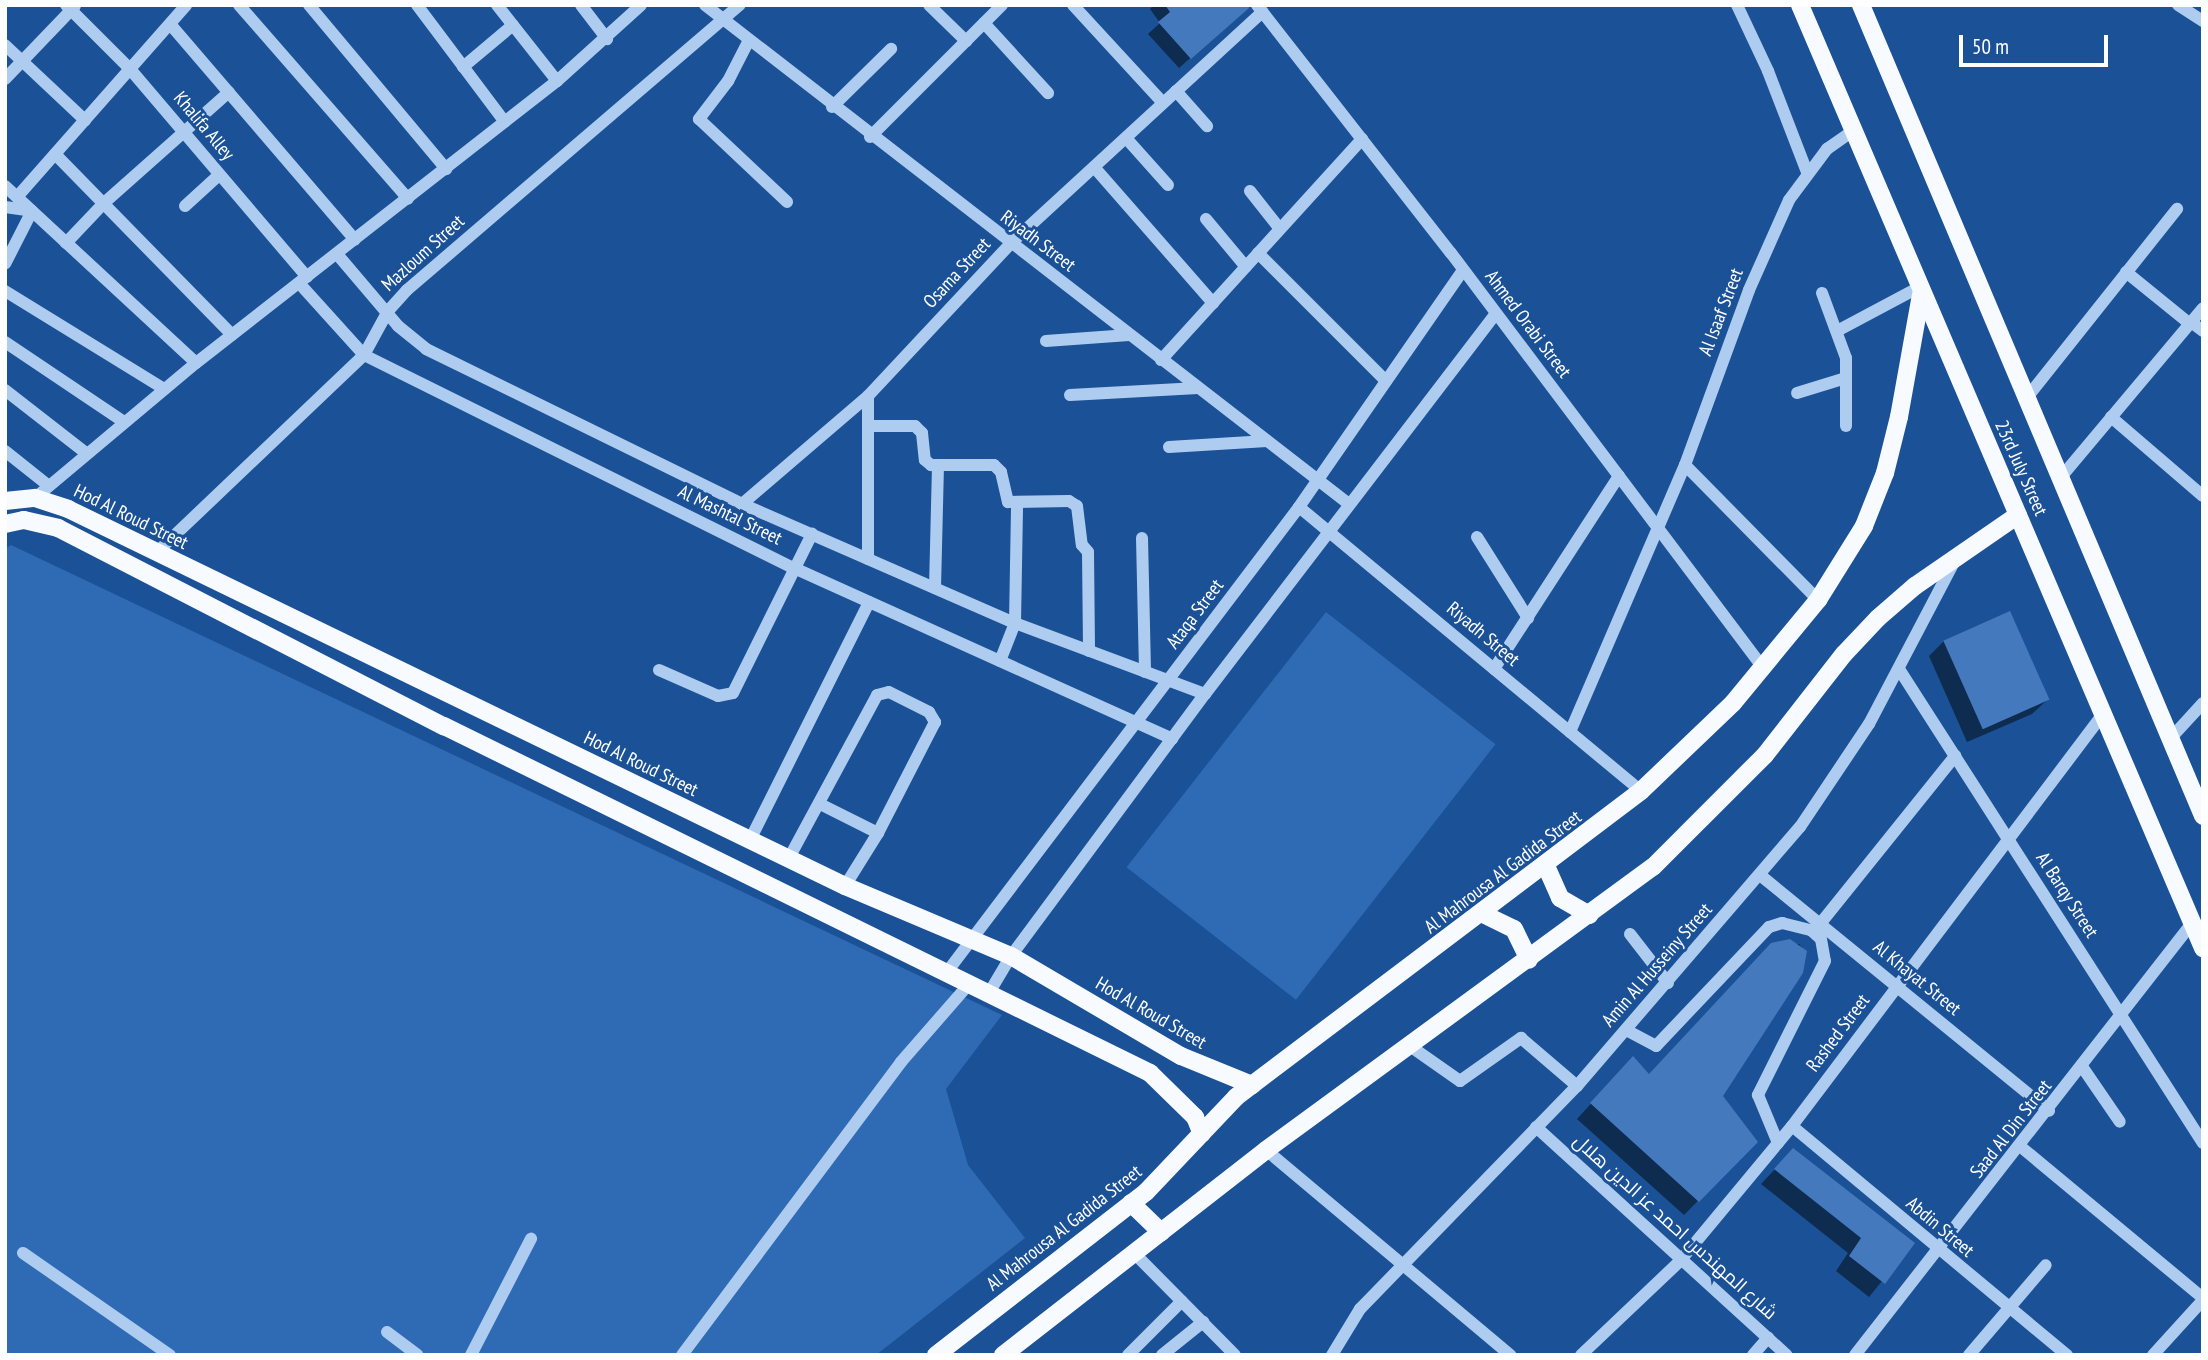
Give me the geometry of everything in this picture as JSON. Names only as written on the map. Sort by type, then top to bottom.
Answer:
[{"type":"main road","name":"23rd July Street","points":[[1800,5],[2203,948]]},
{"type":"main road","name":"23rd July Street","points":[[1861,5],[2029,395],[2203,816]]},
{"type":"main road","name":"Al Mahrousa Al Gadida Street","points":[[936,1355],[1131,1203],[1252,1085],[1546,866],[1641,791],[1702,736],[1764,668],[1818,600],[1864,526],[1885,473],[1920,291]]},
{"type":"main road","name":"Hod Al Roud Street","points":[[5,500],[42,492],[68,509],[248,598],[845,886],[1010,956],[1181,1056],[1252,1085]]},
{"type":"main road","points":[[1003,1355],[1266,1150],[1589,915],[1712,813],[1765,755],[1844,654],[1915,586],[2018,515]]},
{"type":"main road","points":[[5,524],[24,520],[58,528],[332,671],[1150,1073],[1195,1116],[1202,1134]]},
{"type":"main road","points":[[233,621],[248,598]]},
{"type":"main road","points":[[332,671],[345,645]]},
{"type":"main road","points":[[1546,866],[1560,898],[1589,915]]},
{"type":"main road","points":[[1483,914],[1514,929],[1530,960]]},
{"type":"main road","points":[[1131,1203],[1161,1232]]},
{"type":"street","points":[[239,5],[408,199]]},
{"type":"street","points":[[309,5],[446,169]]},
{"type":"street","points":[[416,5],[505,122]]},
{"type":"street","points":[[497,5],[557,81]]},
{"type":"street","points":[[581,5],[607,39]]},
{"type":"street","name":"Riyadh Street","points":[[705,5],[722,22],[1349,504]]},
{"type":"street","name":"Mazloum Street","points":[[156,552],[364,355],[388,311],[407,290],[739,5]]},
{"type":"street","points":[[929,5],[966,41]]},
{"type":"street","points":[[870,136],[1002,5]]},
{"type":"street","points":[[1073,5],[1163,103]]},
{"type":"street","points":[[1737,5],[1768,71],[1807,172]]},
{"type":"street","points":[[2178,5],[2203,21]]},
{"type":"street","points":[[17,197],[183,6]]},
{"type":"street","points":[[5,79],[71,7]]},
{"type":"street","name":"Khalifa Alley","points":[[71,7],[130,69],[303,280]]},
{"type":"street","points":[[5,451],[42,492],[196,363],[557,81],[607,39],[636,7]]},
{"type":"street","name":"Osama Street","points":[[742,504],[867,396],[1010,244],[1176,91],[1259,8]]},
{"type":"street","name":"Ahmed Orabi Street","points":[[1259,8],[1463,270],[1764,668]]},
{"type":"street","points":[[984,23],[1048,93]]},
{"type":"street","points":[[170,24],[355,240]]},
{"type":"street","points":[[463,67],[513,25]]},
{"type":"street","points":[[748,42],[723,88],[702,110],[700,123],[787,202]]},
{"type":"street","points":[[5,45],[85,120]]},
{"type":"street","points":[[832,107],[891,49]]},
{"type":"street","points":[[1176,91],[1207,126]]},
{"type":"street","points":[[66,243],[104,203],[229,92]]},
{"type":"street","name":"Al Isaaf Street","points":[[1570,732],[1685,465],[1749,290],[1789,200],[1807,172],[1853,131]]},
{"type":"street","points":[[1126,138],[1168,186]]},
{"type":"street","points":[[1161,360],[1362,139]]},
{"type":"street","points":[[55,154],[232,335]]},
{"type":"street","points":[[1094,167],[1213,303]]},
{"type":"street","points":[[185,206],[219,175]]},
{"type":"street","points":[[5,186],[196,363]]},
{"type":"street","points":[[1250,191],[1280,229]]},
{"type":"street","points":[[5,207],[32,211]]},
{"type":"street","points":[[2029,395],[2177,209]]},
{"type":"street","points":[[6,260],[32,211]]},
{"type":"street","points":[[1206,219],[1245,267]]},
{"type":"street","points":[[1258,253],[1386,381]]},
{"type":"street","name":"Al Mashtal Street","points":[[337,254],[426,349],[742,504],[1015,623],[1205,694]]},
{"type":"street","name":"Ataqa Street","points":[[947,971],[974,939],[1299,507],[1463,270]]},
{"type":"street","points":[[2126,272],[2203,331]]},
{"type":"street","name":"Al Mashtal Street","points":[[303,280],[364,355],[794,568],[1172,739]]},
{"type":"street","points":[[5,291],[164,389]]},
{"type":"street","points":[[1837,331],[1920,291]]},
{"type":"street","points":[[1822,293],[1846,358],[1846,426]]},
{"type":"street","points":[[2062,476],[2203,308]]},
{"type":"street","points":[[989,993],[1010,956],[1205,694],[1496,314]]},
{"type":"street","points":[[1046,341],[1129,335]]},
{"type":"street","points":[[5,342],[124,422]]},
{"type":"street","points":[[1797,393],[1846,378]]},
{"type":"street","points":[[1070,395],[1198,388]]},
{"type":"street","points":[[5,390],[86,453]]},
{"type":"street","points":[[867,396],[868,558]]},
{"type":"street","points":[[2111,417],[2203,496]]},
{"type":"street","points":[[867,426],[915,426],[922,433],[925,460],[938,465],[994,465],[1001,472],[1004,499],[1017,503],[1069,501],[1079,510],[1082,545],[1088,552],[1089,651]]},
{"type":"street","points":[[1169,447],[1266,440]]},
{"type":"street","points":[[935,588],[938,465]]},
{"type":"street","points":[[1685,465],[1818,600]]},
{"type":"street","points":[[1494,669],[1619,476]]},
{"type":"street","points":[[1000,661],[1015,623],[1017,503]]},
{"type":"street","name":"Riyadh Street","points":[[1299,507],[1641,791]]},
{"type":"street","points":[[659,670],[718,696],[733,693],[812,534]]},
{"type":"street","points":[[1477,537],[1528,618]]},
{"type":"street","points":[[1142,538],[1145,672]]},
{"type":"street","name":"Amin Al Husseiny Street","points":[[1332,1355],[1360,1308],[1628,1031],[1760,875],[1836,777],[1899,668],[1955,558]]},
{"type":"street","points":[[750,840],[869,602]]},
{"type":"street","name":"Al Barqy Street","points":[[1899,668],[2203,1143]]},
{"type":"street","points":[[789,858],[880,692],[929,712],[933,726],[878,833],[845,886]]},
{"type":"street","points":[[2170,739],[2203,703]]},
{"type":"street","name":"Rashed Street","points":[[1581,1355],[1681,1261],[1778,1143],[2103,715]]},
{"type":"street","points":[[1820,924],[1955,756]]},
{"type":"street","points":[[820,804],[878,833]]},
{"type":"street","name":"Al Khayat Street","points":[[1760,875],[2049,1111]]},
{"type":"street","points":[[1628,1031],[1656,1046],[1769,927],[1782,923],[1811,930],[1821,939],[1825,961],[1758,1095],[1778,1143]]},
{"type":"street","name":"Saad Al Din Street","points":[[1855,1355],[2083,1068],[2192,923]]},
{"type":"street","points":[[1630,934],[1668,983]]},
{"type":"street","points":[[682,1355],[901,1062],[970,983]]},
{"type":"street","points":[[1410,1046],[1460,1081],[1519,1037],[1577,1086]]},
{"type":"street","points":[[2083,1068],[2120,1122]]},
{"type":"street","name":"Abdin Street","points":[[1791,1126],[2060,1353]]},
{"type":"street","name":"شارع المهندس احمد عز الدين هلال","points":[[1536,1127],[1787,1355]]},
{"type":"street","points":[[2021,1147],[2203,1299],[2153,1355]]},
{"type":"street","points":[[1266,1150],[1510,1355]]},
{"type":"street","points":[[471,1355],[531,1239]]},
{"type":"street","points":[[23,1253],[170,1355]]},
{"type":"street","points":[[1135,1254],[1230,1353]]},
{"type":"street","points":[[1969,1355],[2046,1265]]},
{"type":"street","points":[[1133,1353],[1182,1301]]},
{"type":"street","points":[[1162,1355],[1203,1322]]},
{"type":"street","points":[[387,1332],[417,1355]]},
{"type":"street","points":[[1753,1355],[1768,1338]]},
{"type":"shaded area","points":[[11,545],[1002,1015],[946,1089],[968,1165],[1025,1238],[876,1355],[5,1355],[5,549]]},
{"type":"shaded area","points":[[1326,612],[1495,744],[1296,1000],[1127,867]]},
{"type":"building","points":[[1165,5],[1248,5],[1249,8],[1191,59],[1158,22],[1170,12]]},
{"type":"building","points":[[2010,611],[2049,700],[1983,729],[1943,641]]},
{"type":"building","points":[[1790,939],[1807,951],[1803,973],[1723,1096],[1758,1142],[1699,1202],[1590,1103],[1633,1056],[1649,1074],[1771,943]]},
{"type":"building","points":[[1793,1148],[1915,1243],[1885,1284],[1849,1256],[1861,1238],[1774,1169]]}]
